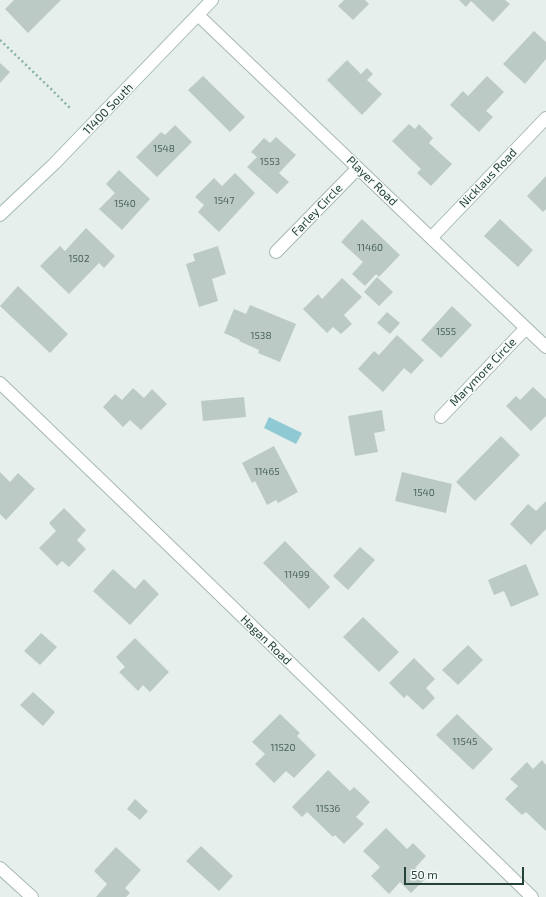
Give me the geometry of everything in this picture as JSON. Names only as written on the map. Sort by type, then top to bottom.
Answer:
[{"type":"street","name":"11400 South","points":[[0,215],[68,149],[212,0]]},
{"type":"street","name":"Player Road","points":[[198,15],[546,347]]},
{"type":"street","name":"Nicklaus Road","points":[[431,238],[546,118]]},
{"type":"street","name":"Farley Circle","points":[[276,252],[358,168]]},
{"type":"street","name":"Marymore Circle","points":[[440,417],[526,328]]},
{"type":"street","name":"Hagan Road","points":[[0,383],[532,897]]},
{"type":"street","points":[[0,868],[32,897]]},
{"type":"path","points":[[0,40],[70,109]]},
{"type":"water","points":[[269,417],[302,433],[296,444],[264,428]]},
{"type":"building","points":[[14,0],[61,0],[28,33],[5,9]]},
{"type":"building","points":[[344,0],[365,0],[369,4],[353,20],[338,6]]},
{"type":"building","points":[[459,0],[505,0],[510,4],[493,22],[471,1],[466,7]]},
{"type":"building","points":[[534,31],[546,42],[546,59],[525,84],[503,64]]},
{"type":"building","points":[[347,60],[361,74],[367,68],[373,74],[367,80],[382,94],[362,115],[327,80]]},
{"type":"building","points":[[0,63],[10,72],[0,83]]},
{"type":"building","points":[[203,76],[245,117],[230,132],[188,90]]},
{"type":"building","points":[[487,76],[504,92],[486,111],[493,117],[479,132],[450,105],[463,91],[468,96]]},
{"type":"building","points":[[409,124],[415,129],[419,124],[433,138],[429,143],[452,164],[431,186],[417,173],[421,169],[392,141]]},
{"type":"building","points":[[175,125],[192,142],[157,177],[136,157],[161,132],[165,135]]},
{"type":"building","points":[[276,137],[296,155],[279,173],[289,182],[277,194],[247,167],[257,157],[251,152],[264,138],[270,143]]},
{"type":"building","points":[[119,170],[150,199],[122,230],[99,209],[115,193],[106,184]]},
{"type":"building","points":[[235,173],[255,193],[219,232],[198,212],[204,205],[195,197],[214,178],[222,186]]},
{"type":"building","points":[[546,176],[546,209],[543,212],[527,196]]},
{"type":"building","points":[[362,219],[400,255],[379,277],[376,274],[365,286],[352,274],[363,262],[341,242]]},
{"type":"building","points":[[500,219],[533,250],[518,267],[484,236]]},
{"type":"building","points":[[86,228],[115,256],[104,268],[99,263],[69,294],[40,266],[60,246],[65,251]]},
{"type":"building","points":[[218,246],[226,274],[212,279],[218,301],[199,307],[186,264],[195,261],[193,254]]},
{"type":"building","points":[[377,277],[393,292],[379,306],[364,292]]},
{"type":"building","points":[[342,278],[362,297],[344,315],[352,324],[341,334],[333,327],[327,333],[303,309],[318,294],[322,299]]},
{"type":"building","points":[[18,286],[68,334],[50,353],[0,306]]},
{"type":"building","points":[[250,305],[296,324],[280,362],[258,353],[259,350],[224,333],[234,309],[246,314]]},
{"type":"building","points":[[452,306],[472,325],[441,358],[421,340]]},
{"type":"building","points":[[387,312],[400,323],[390,334],[377,323]]},
{"type":"building","points":[[397,335],[424,360],[411,374],[404,368],[383,392],[358,369],[374,351],[379,355]]},
{"type":"building","points":[[533,387],[546,399],[546,416],[531,431],[506,406],[516,396],[520,400]]},
{"type":"building","points":[[133,388],[144,398],[152,389],[167,404],[141,430],[130,420],[123,427],[103,407],[115,394],[122,400]]},
{"type":"building","points":[[244,397],[246,417],[203,421],[201,401]]},
{"type":"building","points":[[382,410],[385,431],[374,433],[378,452],[355,456],[348,416]]},
{"type":"building","points":[[501,436],[520,455],[475,501],[456,482]]},
{"type":"building","points":[[274,446],[298,492],[278,503],[276,500],[267,505],[255,481],[252,483],[242,463]]},
{"type":"building","points":[[0,472],[10,482],[18,473],[35,489],[6,520],[0,514]]},
{"type":"building","points":[[402,472],[452,484],[446,513],[395,501]]},
{"type":"building","points":[[546,501],[546,529],[531,545],[510,524],[528,504],[536,511]]},
{"type":"building","points":[[64,508],[86,530],[77,540],[86,549],[69,567],[62,561],[57,566],[39,548],[56,531],[49,523]]},
{"type":"building","points":[[285,541],[330,587],[309,609],[263,563]]},
{"type":"building","points":[[360,547],[375,560],[348,590],[333,576]]},
{"type":"building","points":[[526,564],[539,595],[511,607],[504,591],[494,595],[488,580]]},
{"type":"building","points":[[113,569],[135,589],[144,579],[159,594],[130,625],[93,591]]},
{"type":"building","points":[[363,617],[399,652],[379,672],[343,637]]},
{"type":"building","points":[[41,633],[57,647],[40,665],[24,651]]},
{"type":"building","points":[[135,638],[169,672],[150,692],[143,685],[138,691],[119,672],[125,667],[116,657]]},
{"type":"building","points":[[468,645],[483,660],[458,685],[442,670]]},
{"type":"building","points":[[414,658],[435,679],[426,688],[435,698],[423,710],[407,695],[404,698],[389,683]]},
{"type":"building","points":[[33,692],[55,712],[43,726],[20,705]]},
{"type":"building","points":[[280,714],[300,733],[297,736],[316,755],[294,778],[286,771],[274,783],[255,764],[265,754],[252,742]]},
{"type":"building","points":[[457,714],[493,749],[473,770],[436,735]]},
{"type":"building","points":[[542,760],[546,765],[546,831],[526,812],[522,815],[505,799],[518,786],[510,779],[527,762],[533,769]]},
{"type":"building","points":[[328,770],[350,791],[354,787],[370,802],[356,817],[364,824],[344,844],[335,835],[333,837],[307,812],[302,817],[292,807]]},
{"type":"building","points":[[135,799],[148,811],[140,820],[127,809]]},
{"type":"building","points":[[386,828],[407,849],[413,843],[426,856],[415,868],[426,878],[411,893],[400,882],[389,894],[371,876],[380,867],[363,851]]},
{"type":"building","points":[[201,846],[233,876],[219,891],[186,861]]},
{"type":"building","points":[[116,847],[141,870],[125,888],[130,893],[126,897],[96,897],[107,884],[94,871]]}]
